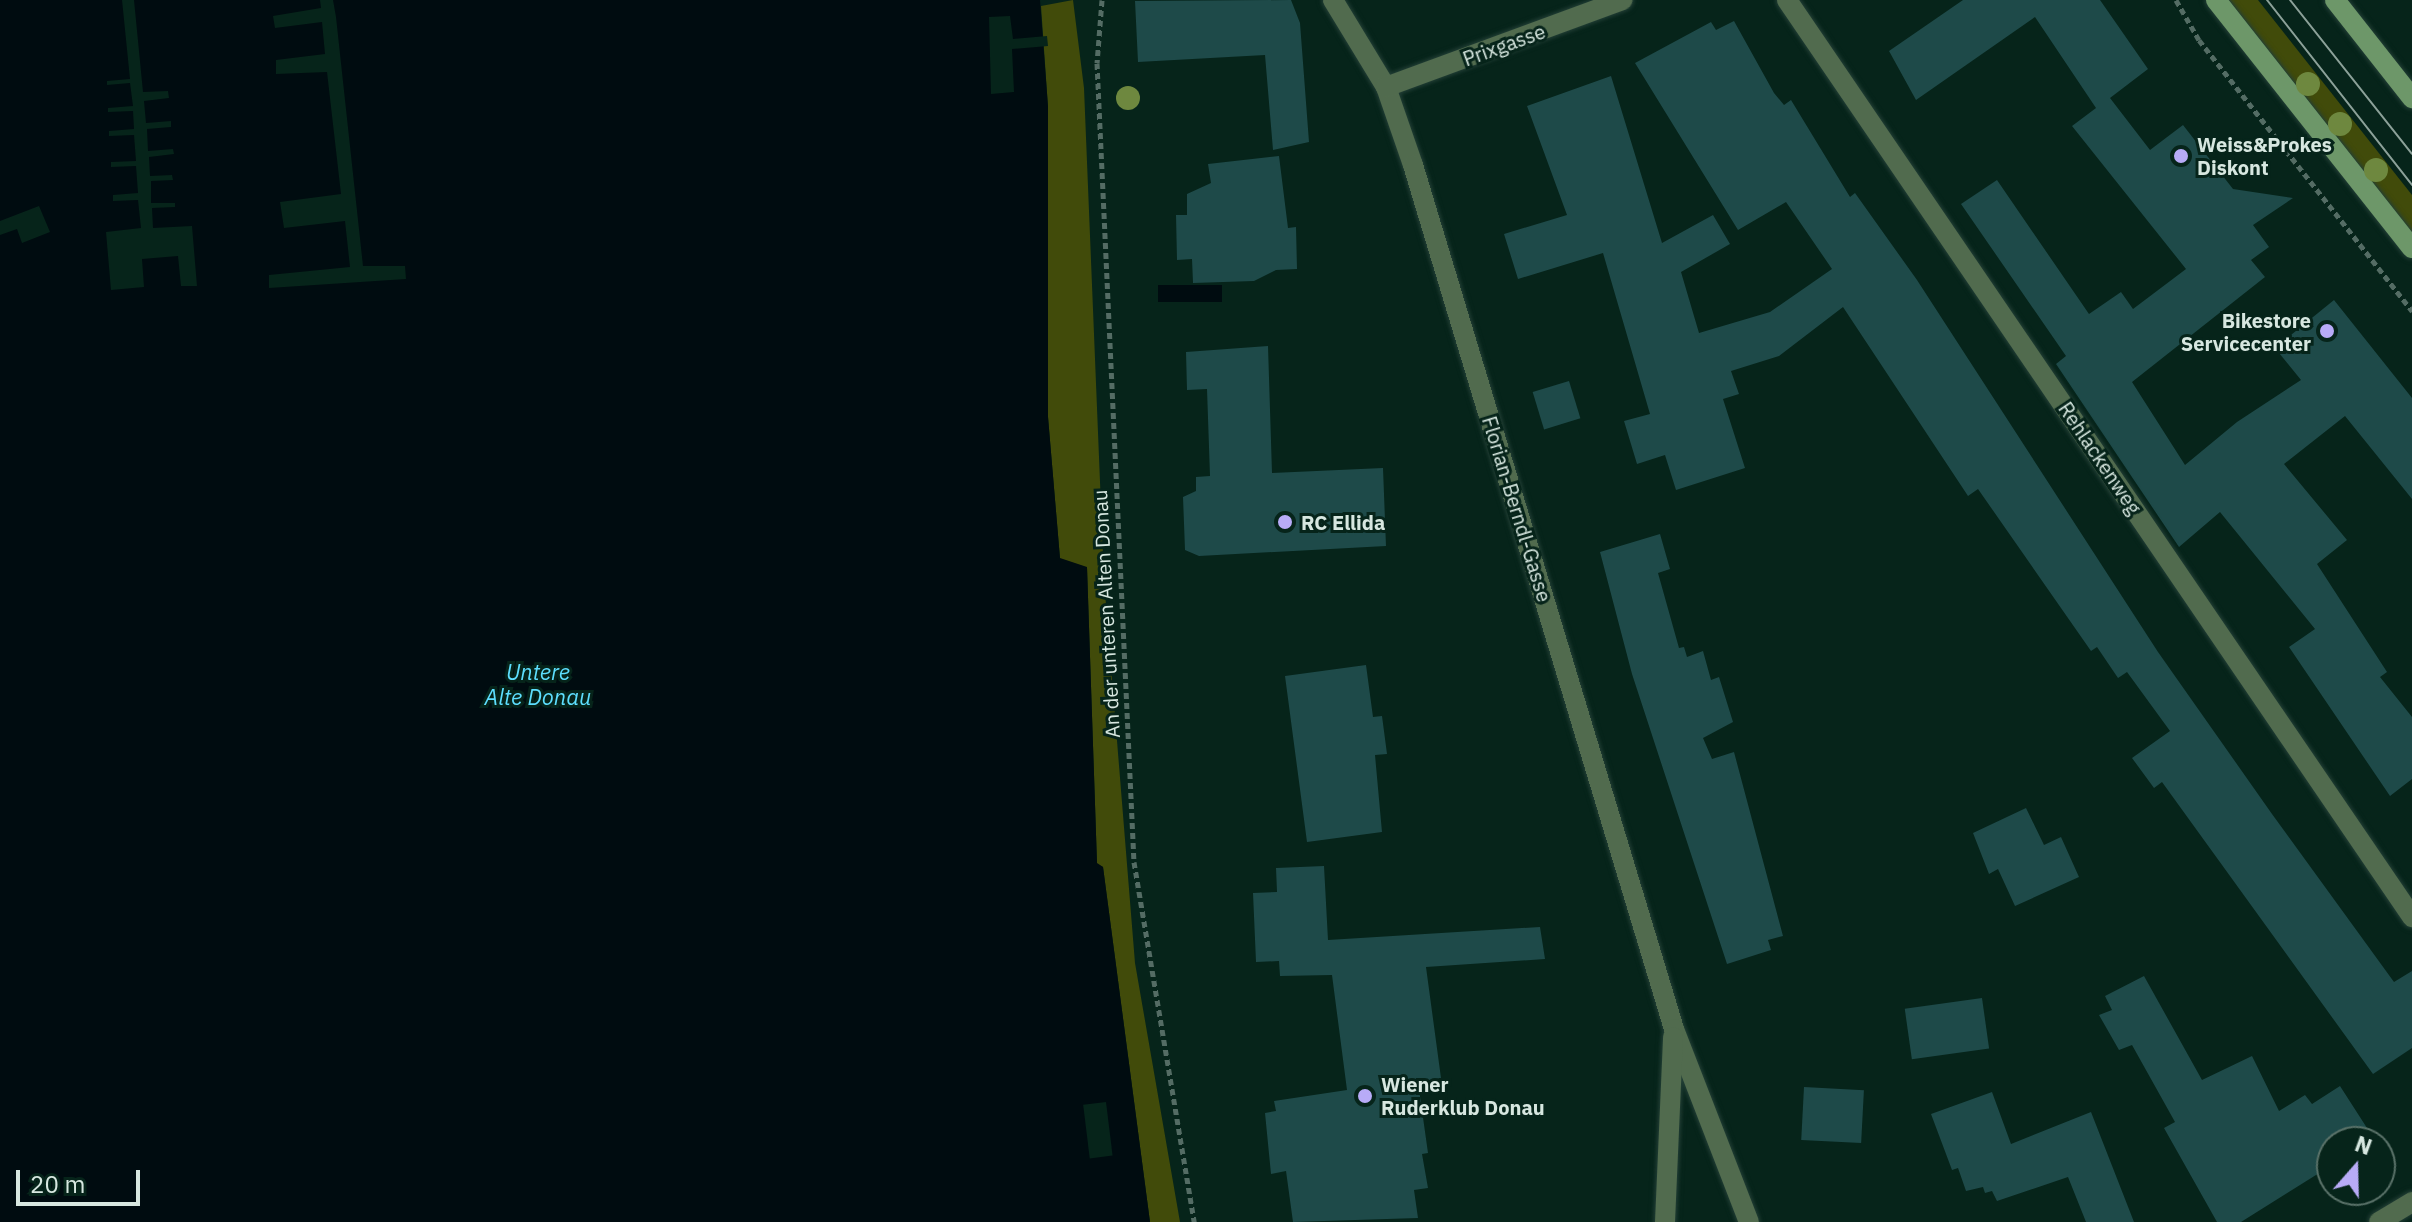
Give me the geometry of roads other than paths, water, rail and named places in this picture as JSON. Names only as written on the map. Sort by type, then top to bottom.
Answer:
[{"type":"main road","points":[[2216,0],[2412,248]]},
{"type":"main road","points":[[2335,0],[2412,98]]},
{"type":"street","name":"Florian-Berndl-Gasse","points":[[1333,0],[1386,87],[1674,1029],[1749,1222]]},
{"type":"street","name":"Prixgasse","points":[[1386,87],[1622,0]]},
{"type":"street","name":"Rehlackenweg","points":[[1787,0],[2412,917]]},
{"type":"street","name":"Florian-Berndl-Gasse","points":[[1665,1222],[1674,1029]]},
{"type":"street","points":[[2379,1222],[2412,1202]]},
{"type":"water","name":"Untere Alte Donau","points":[[0,0],[1040,0],[1048,107],[1048,417],[1060,558],[1087,567],[1097,863],[1103,867],[1150,1222],[0,1222]]},
{"type":"water","points":[[1158,285],[1222,285],[1222,302],[1158,302]]},
{"type":"tram line","points":[[2267,0],[2412,185]]},
{"type":"tram line","points":[[2290,0],[2412,154]]},
{"type":"place","name":"Weiss&Prokes Diskont","points":[[2181,156]]},
{"type":"place","name":"Bikestore Servicecenter","points":[[2327,331]]},
{"type":"place","name":"RC Ellida","points":[[1285,522]]},
{"type":"place","name":"Wiener Ruderklub Donau","points":[[1365,1096]]}]
